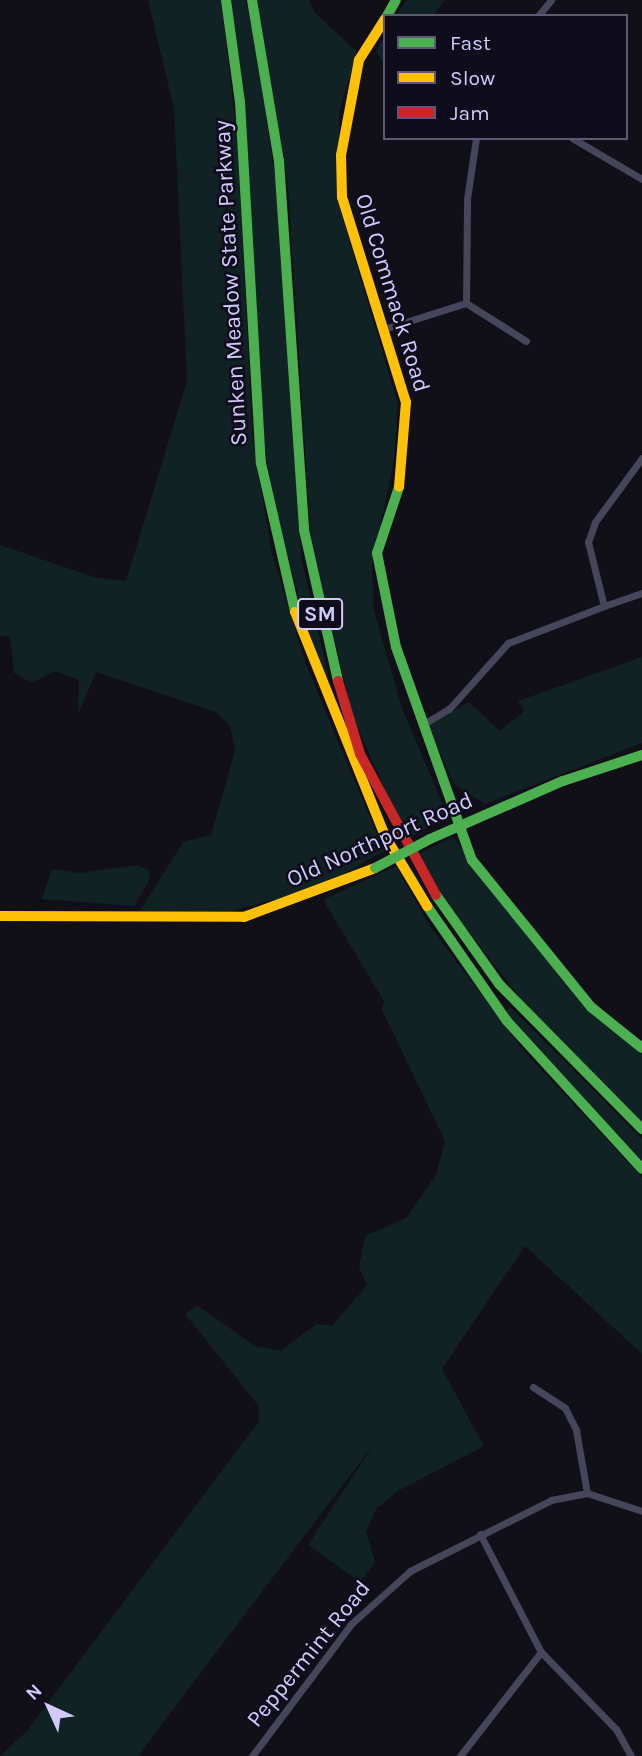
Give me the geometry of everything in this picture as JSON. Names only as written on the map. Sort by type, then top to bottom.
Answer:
[{"type":"main road","name":"Sunken Meadow State Parkway","points":[[226,0],[240,102],[261,463],[299,629],[385,835],[447,939],[557,1080],[642,1168]]},
{"type":"main road","name":"SM","points":[[252,0],[279,161],[304,530],[324,639],[360,754],[443,909],[491,973],[538,1029],[642,1129]]},
{"type":"main road","name":"Old Commack Road","points":[[383,22],[359,60],[341,155],[342,197],[387,328],[406,422],[402,477],[377,553],[402,670],[472,860],[591,1007],[642,1048]]},
{"type":"main road","name":"Old Northport Road","points":[[0,916],[244,917],[375,868],[430,839],[563,781],[642,755]]},
{"type":"street","points":[[540,14],[551,0]]},
{"type":"street","points":[[466,303],[467,199],[476,140]]},
{"type":"street","points":[[575,140],[642,179]]},
{"type":"street","points":[[387,328],[466,303],[526,341]]},
{"type":"street","points":[[604,606],[589,555],[590,532],[642,458]]},
{"type":"street","points":[[422,725],[449,709],[508,643],[642,593]]},
{"type":"street","points":[[533,1387],[551,1396],[571,1419],[585,1458],[587,1493],[642,1511]]},
{"type":"street","name":"Peppermint Road","points":[[252,1756],[368,1604],[410,1571],[551,1500],[587,1493]]},
{"type":"street","points":[[480,1534],[541,1652],[617,1729],[631,1756]]},
{"type":"street","points":[[460,1756],[541,1652]]},
{"type":"shaded area","points":[[148,0],[221,0],[237,135],[253,441],[272,553],[305,662],[384,851],[321,887],[221,914],[140,911],[183,842],[211,835],[235,751],[230,726],[216,712],[96,672],[78,714],[79,680],[55,671],[32,683],[14,673],[10,637],[0,636],[0,545],[94,577],[126,581],[187,381],[174,109]]},
{"type":"shaded area","points":[[231,0],[245,0],[254,36],[277,190],[302,561],[329,678],[322,682],[276,515],[265,448],[245,112]]},
{"type":"shaded area","points":[[256,0],[309,0],[314,12],[357,52],[339,113],[340,209],[398,404],[394,460],[372,565],[374,611],[402,708],[448,817],[407,839],[353,717],[311,543],[288,187]]},
{"type":"shaded area","points":[[406,0],[445,0],[434,14],[398,14]]},
{"type":"shaded area","points":[[383,39],[383,63],[376,51]]},
{"type":"shaded area","points":[[642,657],[642,743],[485,804],[454,784],[428,726],[469,702],[500,731],[524,711],[518,701]]},
{"type":"shaded area","points":[[453,837],[582,1004],[642,1053],[642,1124],[545,1030],[433,886],[416,855]]},
{"type":"shaded area","points":[[137,865],[149,870],[150,879],[134,906],[42,899],[52,869],[80,873]]},
{"type":"shaded area","points":[[396,866],[429,925],[523,1050],[642,1177],[642,1354],[525,1246],[442,1369],[484,1446],[396,1492],[376,1509],[366,1532],[375,1562],[360,1582],[308,1545],[376,1441],[138,1756],[0,1756],[27,1731],[259,1421],[258,1405],[185,1314],[197,1305],[255,1346],[281,1351],[316,1324],[332,1326],[367,1285],[359,1267],[365,1236],[406,1218],[436,1175],[445,1141],[382,1010],[384,1001],[323,900]]},
{"type":"shaded area","points":[[510,1007],[642,1139],[642,1162],[506,1012]]},
{"type":"traffic: fast","points":[[226,0],[240,102],[261,463],[295,612]]},
{"type":"traffic: fast","points":[[252,0],[279,161],[304,530],[338,681]]},
{"type":"traffic: fast","points":[[388,14],[396,0]]},
{"type":"traffic: fast","points":[[399,487],[377,553],[396,647],[472,860],[591,1007],[642,1048]]},
{"type":"traffic: fast","points":[[430,839],[563,781],[642,755]]},
{"type":"traffic: fast","points":[[375,868],[430,839]]},
{"type":"traffic: fast","points":[[436,895],[499,984],[642,1129]]},
{"type":"traffic: fast","points":[[427,906],[507,1021],[642,1169]]},
{"type":"traffic: slow","points":[[383,22],[359,60],[341,155],[342,197],[406,402],[399,487]]},
{"type":"traffic: slow","points":[[295,612],[385,836],[427,906]]},
{"type":"traffic: slow","points":[[0,916],[244,917],[375,868]]},
{"type":"traffic: jam","points":[[338,681],[360,754],[436,895]]}]
